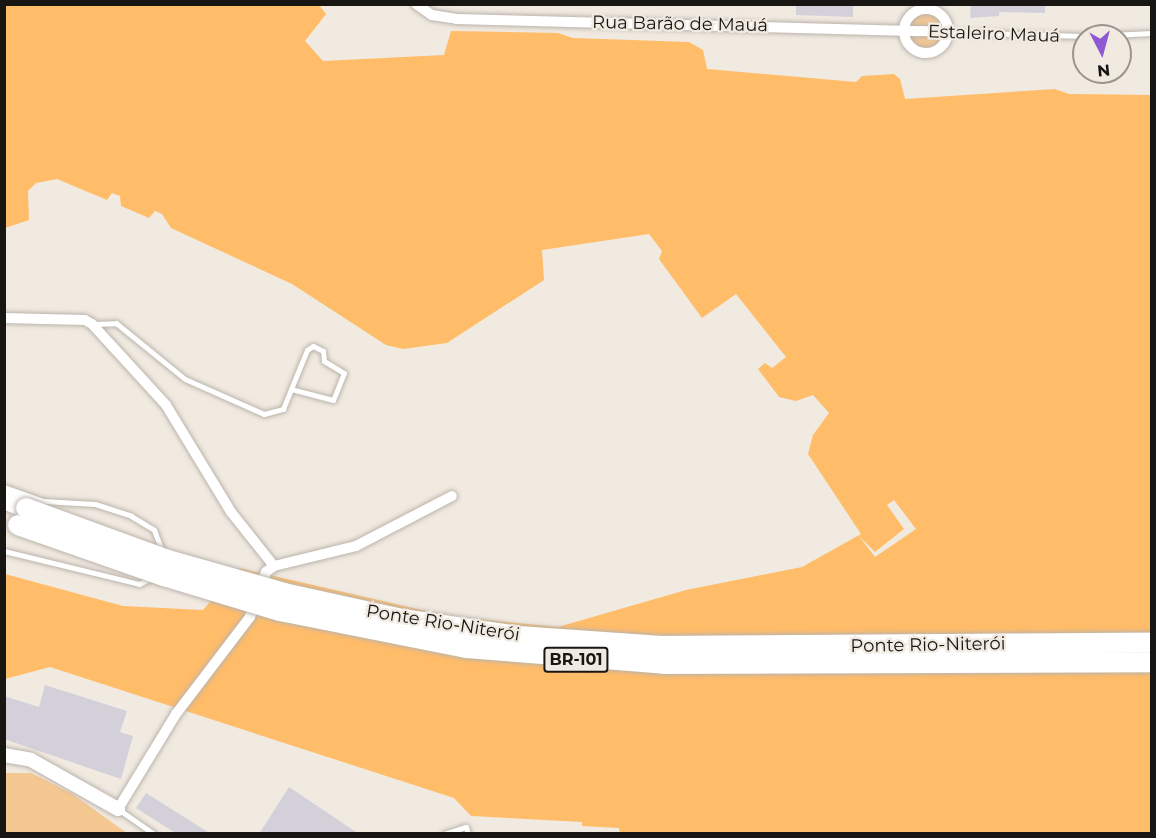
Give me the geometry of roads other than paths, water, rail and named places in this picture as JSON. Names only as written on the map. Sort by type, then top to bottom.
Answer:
[{"type":"highway","name":"Ponte Rio-Niterói","points":[[4,499],[16,517],[164,576],[280,611],[487,650],[664,664],[1152,662]]},
{"type":"highway","name":"Ponte Rio-Niterói","points":[[16,517],[275,591],[402,619],[519,636],[663,646],[1152,643]]},
{"type":"street","name":"Rua Barão de Mauá","points":[[416,4],[432,15],[457,19],[903,31]]},
{"type":"street","points":[[926,9],[939,13],[948,32],[942,46],[929,53],[908,45],[903,31],[912,13],[926,9]]},
{"type":"street","name":"Estaleiro Mauá","points":[[903,31],[948,32]]},
{"type":"street","points":[[4,318],[92,324],[166,405],[231,513],[270,569]]},
{"type":"street","points":[[270,569],[356,546],[452,496]]},
{"type":"street","points":[[4,755],[31,760],[118,809],[176,714],[250,617],[270,569]]},
{"type":"lane","name":"Estaleiro Mauá","points":[[948,32],[1072,36]]},
{"type":"lane","points":[[1132,34],[1152,33]]},
{"type":"lane","points":[[92,324],[116,323],[185,379],[264,414],[283,409],[291,389],[313,346],[319,347],[324,361],[344,373],[333,400],[291,389]]},
{"type":"lane","points":[[4,487],[43,501],[94,504],[131,516],[154,530],[163,561],[154,577],[139,584],[4,551]]},
{"type":"lane","points":[[118,809],[154,834]]},
{"type":"lane","points":[[444,834],[466,827],[468,834]]}]
